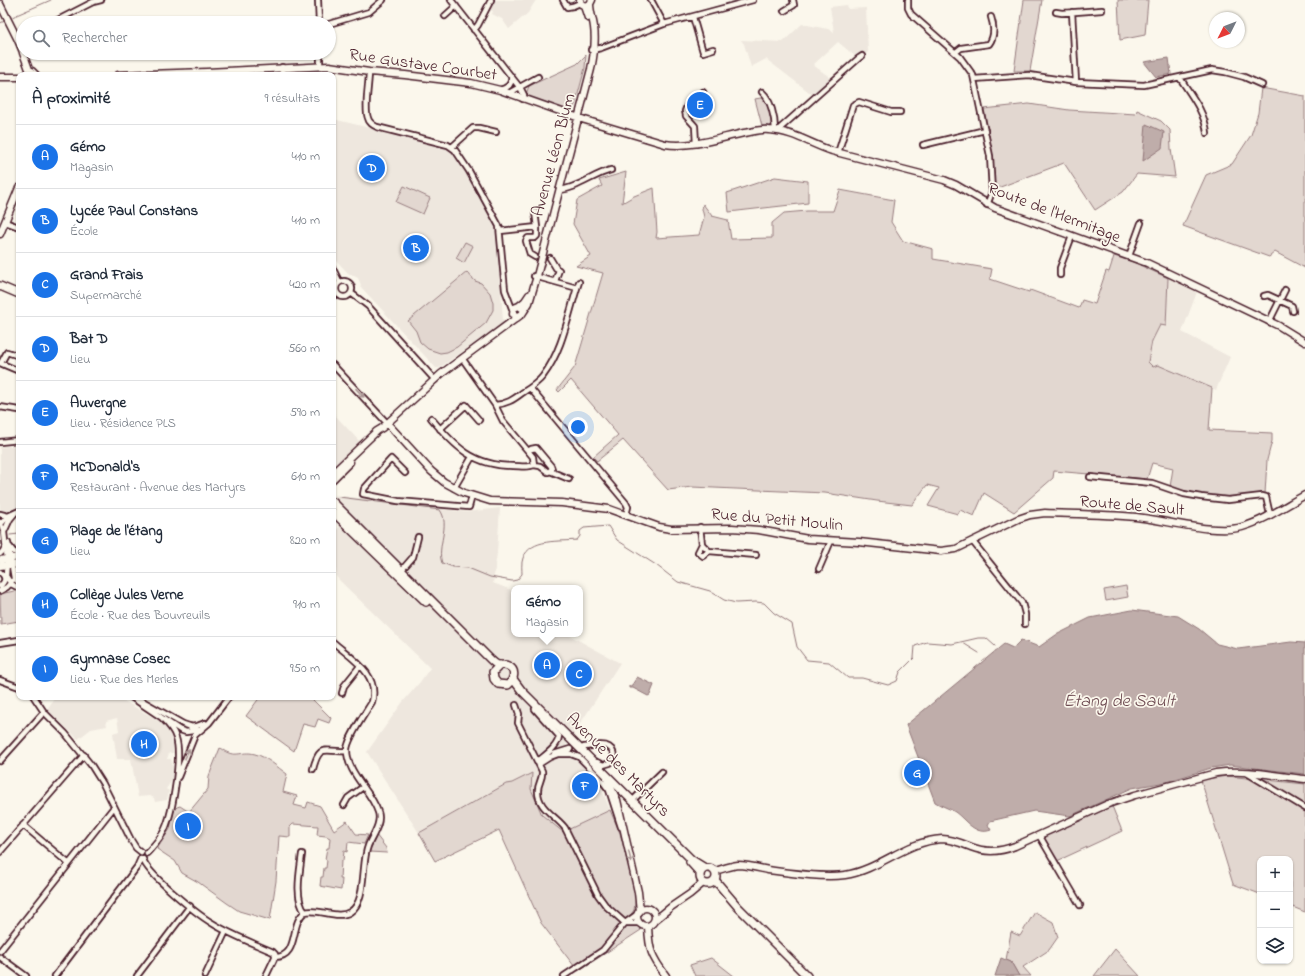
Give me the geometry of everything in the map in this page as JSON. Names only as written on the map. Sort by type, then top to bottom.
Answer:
[{"type":"main road","points":[[0,286],[16,293]]},
{"type":"main road","points":[[336,505],[400,572],[490,666],[496,682],[501,685],[508,685],[513,679],[514,674],[507,665],[500,665],[490,659],[400,572],[336,515]]},
{"type":"main road","points":[[493,672],[500,665]]},
{"type":"main road","name":"Avenue des Martyrs","points":[[513,679],[522,691],[702,871]]},
{"type":"main road","name":"Avenue des Martyrs","points":[[508,685],[517,691],[632,801]]},
{"type":"main road","points":[[710,882],[716,876],[715,871],[711,868],[702,871],[700,878],[710,882],[738,907],[807,976]]},
{"type":"street","points":[[65,16],[92,2],[101,0]]},
{"type":"street","points":[[318,0],[319,16]]},
{"type":"street","points":[[336,22],[369,12],[383,0]]},
{"type":"street","points":[[451,0],[511,76],[524,95],[523,99]]},
{"type":"street","points":[[474,30],[491,0]]},
{"type":"street","points":[[563,0],[568,6],[585,3]]},
{"type":"street","points":[[650,0],[664,24]]},
{"type":"street","points":[[593,50],[664,24],[753,0]]},
{"type":"street","points":[[784,11],[794,5],[793,0]]},
{"type":"street","points":[[908,0],[908,8],[914,17],[956,52],[968,66],[974,79],[990,156],[992,192],[987,205]]},
{"type":"street","name":"Avenue Léon Blum","points":[[536,276],[559,190],[593,50],[594,26],[590,11],[585,3]]},
{"type":"street","points":[[0,4],[16,31]]},
{"type":"street","points":[[445,16],[456,6]]},
{"type":"street","points":[[1056,12],[1102,10]]},
{"type":"street","points":[[1072,12],[1076,82]]},
{"type":"street","points":[[693,17],[703,52],[713,50]]},
{"type":"street","points":[[956,52],[961,48],[989,44],[992,39],[994,26],[991,17]]},
{"type":"street","points":[[776,130],[862,56]]},
{"type":"street","points":[[25,60],[28,72]]},
{"type":"street","points":[[320,60],[320,66]]},
{"type":"street","name":"Rue Gustave Courbet","points":[[206,72],[282,67],[329,66],[369,72],[472,83],[500,90],[577,118],[644,139]]},
{"type":"street","points":[[282,67],[282,72]]},
{"type":"street","points":[[974,79],[1029,75],[1076,82],[1144,85],[1203,72],[1218,71],[1244,77],[1262,85]]},
{"type":"street","points":[[369,72],[366,111],[372,124],[378,127],[442,142],[452,147],[469,171],[497,222],[500,231],[505,290],[518,310]]},
{"type":"street","points":[[500,90],[509,86],[511,76]]},
{"type":"street","points":[[0,77],[16,78]]},
{"type":"street","points":[[509,93],[538,77]]},
{"type":"street","points":[[1180,78],[1202,112],[1206,123],[1207,133]]},
{"type":"street","points":[[696,144],[695,126],[686,116],[685,111],[687,106],[703,92]]},
{"type":"street","points":[[762,92],[768,97],[776,130]]},
{"type":"street","points":[[838,153],[853,105],[859,102],[891,112],[900,112]]},
{"type":"street","name":"Avenue Léon Blum","points":[[336,476],[387,423],[462,358],[506,327],[518,310],[529,303],[577,118]]},
{"type":"street","points":[[452,147],[473,128],[496,132]]},
{"type":"street","name":"Route de l'Hermitage","points":[[644,139],[668,145],[696,144],[762,130],[776,130],[793,135],[819,147],[838,153],[944,180],[956,185],[987,205],[1147,263],[1269,322],[1305,342]]},
{"type":"street","points":[[923,145],[985,130]]},
{"type":"street","points":[[559,190],[568,189],[600,173],[611,170]]},
{"type":"street","points":[[0,234],[16,195]]},
{"type":"street","points":[[535,212],[537,236],[535,238],[528,238],[526,241],[530,254],[535,257]]},
{"type":"street","points":[[5,222],[16,226]]},
{"type":"street","points":[[1129,256],[1141,223]]},
{"type":"street","points":[[500,231],[537,227]]},
{"type":"street","points":[[1060,275],[1060,268],[1072,236]]},
{"type":"street","points":[[550,258],[559,270],[555,281]]},
{"type":"street","points":[[336,275],[339,281]]},
{"type":"street","points":[[536,276],[577,288]]},
{"type":"street","points":[[346,280],[350,283],[352,290],[346,297],[337,294],[336,286],[339,281],[346,280]]},
{"type":"street","points":[[495,405],[512,401],[543,376],[556,356],[579,282]]},
{"type":"street","points":[[1269,322],[1285,290]]},
{"type":"street","points":[[351,293],[368,306],[435,380]]},
{"type":"street","points":[[1264,296],[1268,295],[1292,306],[1294,311]]},
{"type":"street","points":[[509,298],[518,310]]},
{"type":"street","points":[[16,355],[8,352],[1,363],[16,370]]},
{"type":"street","points":[[462,358],[495,405],[503,421],[533,457],[534,465]]},
{"type":"street","points":[[336,367],[387,423]]},
{"type":"street","points":[[530,388],[626,503],[628,507],[626,515]]},
{"type":"street","points":[[440,428],[466,405],[479,420]]},
{"type":"street","points":[[0,407],[16,410]]},
{"type":"street","points":[[431,418],[448,439],[472,457],[488,463],[503,466],[540,466],[548,472],[550,471],[569,479]]},
{"type":"street","name":"Rue du Petit Moulin","points":[[387,423],[426,467],[436,476],[454,488],[472,496],[500,502],[542,502],[584,505],[609,510],[659,527],[671,529],[700,527],[759,530],[808,539],[858,542],[941,551],[956,549]]},
{"type":"street","name":"Avenue Léon Blum","points":[[336,469],[382,428]]},
{"type":"street","points":[[0,442],[16,440]]},
{"type":"street","points":[[528,451],[536,448],[552,466],[550,471]]},
{"type":"street","points":[[454,488],[472,457]]},
{"type":"street","points":[[405,473],[391,459],[364,489],[363,494],[398,501],[469,507],[472,496]]},
{"type":"street","points":[[1090,477],[1152,483],[1184,494],[1228,500],[1262,496],[1266,497],[1270,515]]},
{"type":"street","name":"Route de Sault","points":[[956,549],[1018,519],[1030,515],[1045,514],[1137,517],[1225,529],[1241,528],[1270,515],[1305,495]]},
{"type":"street","points":[[0,586],[5,579],[3,574],[7,563],[7,545],[0,523],[8,516],[16,512]]},
{"type":"street","points":[[4,532],[10,520],[16,513]]},
{"type":"street","points":[[0,514],[8,516]]},
{"type":"street","points":[[700,527],[702,544],[698,552],[703,556],[709,551]]},
{"type":"street","points":[[400,572],[413,557],[418,537]]},
{"type":"street","points":[[819,569],[831,541]]},
{"type":"street","points":[[973,542],[1022,604],[1026,624]]},
{"type":"street","points":[[702,544],[709,551],[756,555]]},
{"type":"street","points":[[0,554],[7,545]]},
{"type":"street","points":[[7,545],[16,554]]},
{"type":"street","points":[[7,563],[16,558]]},
{"type":"street","points":[[0,560],[7,563],[16,578]]},
{"type":"street","points":[[3,574],[11,584],[16,587]]},
{"type":"street","points":[[0,591],[16,581]]},
{"type":"street","points":[[0,591],[16,588]]},
{"type":"street","points":[[0,643],[16,640]]},
{"type":"street","points":[[275,957],[282,957],[287,954],[295,935],[297,922],[305,912],[310,910],[339,915],[346,914],[351,912],[358,903],[366,852],[379,822],[375,805],[349,763],[347,751],[350,740],[372,702],[374,696],[373,684],[360,666],[336,645]]},
{"type":"street","points":[[342,693],[345,684],[360,666]]},
{"type":"street","points":[[0,680],[16,686]]},
{"type":"street","points":[[36,700],[44,712],[65,733],[92,765],[131,840],[142,856],[146,865],[162,884],[211,923],[273,952],[275,957],[266,976]]},
{"type":"street","points":[[135,700],[180,730],[193,731],[200,730],[227,700]]},
{"type":"street","points":[[140,700],[193,731]]},
{"type":"street","points":[[516,705],[519,714],[518,723],[538,763],[542,776],[538,791],[540,801],[545,809],[561,822],[565,828],[598,895],[606,906],[625,923],[640,922]]},
{"type":"street","points":[[535,709],[559,736],[555,745],[538,763]]},
{"type":"street","points":[[0,761],[44,712]]},
{"type":"street","points":[[162,718],[174,732],[176,738],[178,749],[177,780]]},
{"type":"street","points":[[56,976],[137,866],[143,851],[147,853],[165,830],[177,780],[193,731],[210,720]]},
{"type":"street","points":[[176,738],[180,730]]},
{"type":"street","points":[[584,747],[606,745],[612,748],[614,758],[610,763],[603,765],[597,763],[586,755]]},
{"type":"street","points":[[550,757],[556,753],[570,749]]},
{"type":"street","points":[[312,769],[316,757],[322,751],[347,751]]},
{"type":"street","points":[[538,763],[558,754],[575,754],[600,777],[609,790],[625,836]]},
{"type":"street","points":[[0,852],[84,755]]},
{"type":"street","points":[[632,801],[662,772]]},
{"type":"street","points":[[1246,772],[1305,808]]},
{"type":"street","points":[[715,871],[731,866],[741,865],[798,873],[841,875],[864,869],[927,841],[949,839],[979,850],[997,851],[1009,849],[1108,804],[1135,795],[1216,773],[1246,772],[1305,779]]},
{"type":"street","points":[[608,779],[617,800],[638,892],[638,918],[643,925],[648,926]]},
{"type":"street","points":[[344,805],[348,798],[364,787]]},
{"type":"street","points":[[0,951],[114,806]]},
{"type":"street","points":[[23,825],[68,863]]},
{"type":"street","points":[[1039,835],[1080,906]]},
{"type":"street","points":[[302,854],[299,895],[305,912]]},
{"type":"street","points":[[564,976],[604,950],[625,923],[639,912],[648,909],[652,911],[664,910],[710,882]]},
{"type":"street","points":[[137,976],[190,906]]},
{"type":"street","points":[[648,926],[670,907]]},
{"type":"street","points":[[652,911],[655,915],[655,920]]},
{"type":"street","points":[[616,914],[630,919]]},
{"type":"street","points":[[648,926],[651,953],[666,976]]},
{"type":"street","points":[[205,976],[226,931]]},
{"type":"street","points":[[0,956],[26,976]]},
{"type":"shaded area","points":[[494,0],[536,0],[528,13],[509,29],[502,19],[492,14],[493,11],[489,10]]},
{"type":"shaded area","points":[[1024,0],[1042,0],[1030,71],[1014,71]]},
{"type":"shaded area","points":[[1118,0],[1148,0],[1145,35],[1120,40]]},
{"type":"shaded area","points":[[847,5],[848,9],[866,8],[868,52],[856,57],[838,42],[813,65],[831,78],[813,95],[766,59],[751,67],[744,44],[741,40],[783,42],[802,24],[828,29],[834,32],[830,7]]},
{"type":"shaded area","points":[[586,55],[585,68],[573,108],[562,108],[528,97],[526,94],[529,86],[577,64]]},
{"type":"shaded area","points":[[1261,88],[1305,96],[1305,268],[1275,252],[1269,257],[1183,226],[1206,175],[1232,164],[1251,135],[1258,113]]},
{"type":"shaded area","points":[[766,97],[774,124],[773,126],[762,126],[755,99]]},
{"type":"shaded area","points":[[1029,104],[1069,110],[1136,114],[1137,110],[1161,121],[1170,130],[1175,177],[1137,174],[1123,192],[1095,210],[1064,163],[995,189],[993,156],[984,109]]},
{"type":"shaded area","points":[[336,120],[444,146],[452,152],[465,171],[496,228],[498,238],[503,322],[439,368],[436,368],[360,286],[361,285],[358,278],[348,273],[336,260]]},
{"type":"shaded area","points":[[626,172],[622,203],[634,196],[654,188],[657,232],[656,238],[699,235],[704,217],[702,209],[703,204],[712,216],[728,220],[731,239],[772,238],[772,223],[784,213],[833,211],[840,190],[894,200],[891,222],[903,241],[933,249],[933,259],[992,269],[990,279],[1029,292],[1030,290],[1079,308],[1082,300],[1095,304],[1106,271],[1109,272],[1114,256],[1133,262],[1168,278],[1166,326],[1160,325],[1152,341],[1148,362],[1153,367],[1158,365],[1212,388],[1209,430],[1272,433],[1272,441],[1267,460],[1265,494],[1227,500],[1199,495],[1170,487],[1173,468],[1152,463],[1147,479],[1054,471],[1053,478],[1014,512],[984,493],[974,516],[960,510],[958,514],[928,506],[939,488],[927,485],[912,505],[825,493],[692,487],[668,490],[623,440],[597,461],[593,457],[618,435],[571,380],[559,392],[557,390],[575,367],[603,273],[576,266],[591,256],[573,224],[577,200],[602,186],[599,180]]},
{"type":"shaded area","points":[[775,177],[808,181],[808,203],[729,212],[727,193]]},
{"type":"shaded area","points":[[404,186],[430,198],[423,214],[396,202]]},
{"type":"shaded area","points":[[465,242],[473,246],[464,263],[456,258]]},
{"type":"shaded area","points":[[467,272],[475,281],[481,283],[490,293],[493,303],[493,310],[486,323],[457,347],[447,352],[440,353],[428,349],[420,342],[416,331],[408,321]]},
{"type":"shaded area","points":[[1168,278],[1197,292],[1182,332],[1230,357],[1216,390],[1158,365],[1153,367],[1148,362],[1152,341],[1160,325],[1166,326]]},
{"type":"shaded area","points":[[336,416],[361,443],[336,469]]},
{"type":"shaded area","points":[[16,445],[16,508],[0,518],[0,447]]},
{"type":"shaded area","points":[[336,495],[466,512],[500,508],[493,583],[511,590],[511,637],[572,637],[620,663],[566,745],[597,777],[610,810],[563,832],[543,815],[530,789],[531,773],[512,783],[506,784],[419,833],[367,752],[402,703],[430,668],[338,579],[336,571],[336,530],[351,516],[336,497]]},
{"type":"shaded area","points":[[1126,586],[1128,597],[1106,601],[1104,590]]},
{"type":"shaded area","points":[[16,591],[16,622],[1,624],[0,594]]},
{"type":"shaded area","points":[[53,700],[122,700],[161,722],[172,736],[174,753],[169,753],[167,759],[171,759],[174,772],[172,780],[166,789],[169,791],[167,800],[155,802],[154,798],[150,796],[138,797],[131,759],[117,759],[113,733],[119,731],[117,718],[106,721],[107,726],[91,729],[78,739],[48,710]]},
{"type":"shaded area","points":[[258,700],[313,700],[331,718],[329,723],[318,719],[315,727],[303,724],[294,751],[246,716]]},
{"type":"shaded area","points":[[220,748],[225,752],[234,754],[250,753],[259,755],[268,760],[287,774],[283,792],[297,796],[294,805],[306,808],[308,802],[320,806],[334,830],[347,821],[356,834],[368,835],[364,844],[348,842],[347,852],[344,851],[343,861],[341,861],[341,890],[320,886],[324,868],[326,868],[327,860],[325,859],[327,848],[329,848],[330,838],[317,835],[318,826],[293,824],[290,827],[290,837],[279,836],[276,881],[270,920],[239,911],[198,882],[182,873],[175,861],[157,849],[170,829],[174,810],[180,806],[189,812],[208,789],[209,776]]},
{"type":"shaded area","points":[[532,773],[531,789],[542,815],[563,832],[610,810],[620,833],[636,896],[634,910],[630,916],[641,930],[578,971],[541,923],[499,830],[435,861],[419,833],[506,784],[512,783]]},
{"type":"shaded area","points":[[1227,776],[1305,784],[1305,912],[1293,907],[1293,856],[1257,856],[1257,893],[1233,884],[1201,780]]},
{"type":"shaded area","points":[[1112,806],[1122,831],[1057,861],[1044,837]]},
{"type":"shaded area","points":[[376,835],[386,848],[387,853],[369,852]]},
{"type":"shaded area","points":[[1035,912],[1053,922],[1058,937],[1049,950],[1023,967],[1031,976],[1019,976],[1011,962],[1006,960],[1011,932],[1020,936]]},
{"type":"shaded area","points":[[1115,949],[1140,976],[1094,976]]},
{"type":"shaded area","points":[[711,958],[734,976],[695,976],[690,965]]},
{"type":"water","points":[[1169,58],[1171,74],[1156,77],[1144,62]]},
{"type":"water","points":[[1146,124],[1164,132],[1162,148],[1143,161]]},
{"type":"water","name":"Étang de Sault","points":[[1132,610],[1178,616],[1199,629],[1217,644],[1238,649],[1291,642],[1305,643],[1305,774],[1230,765],[1211,768],[1166,782],[1132,788],[1070,816],[1034,811],[990,821],[988,825],[991,830],[985,831],[975,829],[955,812],[935,802],[906,725],[1004,644],[1013,648],[1021,640],[1039,647],[1056,635],[1090,618]]},
{"type":"water","points":[[637,677],[654,685],[650,695],[648,696],[633,688],[629,688]]},
{"type":"water","points":[[1001,958],[1011,962],[1019,976],[995,976]]},
{"type":"waterway","points":[[12,17],[51,0]]},
{"type":"waterway","points":[[0,23],[5,21]]},
{"type":"waterway","points":[[339,497],[440,510],[444,522],[441,550],[442,563],[453,567],[468,568],[490,577],[512,581],[517,580],[522,574],[523,558],[532,547],[546,542],[577,540],[580,536],[580,531],[584,528],[608,526],[617,540],[656,565],[678,582],[710,591],[724,600],[736,603],[764,603],[774,613],[792,624],[797,647],[807,660],[829,662],[848,678],[862,678],[888,685],[897,681],[900,672],[914,658],[915,646],[927,642],[952,644],[978,638],[986,638],[995,646]]},
{"type":"waterway","points":[[10,535],[16,534]]},
{"type":"waterway","points":[[963,643],[979,653]]},
{"type":"place","name":"Auvergne","points":[[700,105]]},
{"type":"place","name":"Bat D","points":[[372,168]]},
{"type":"place","name":"Lycée Paul Constans","points":[[416,248]]},
{"type":"place","name":"Gémo","points":[[547,665]]},
{"type":"place","name":"Grand Frais","points":[[579,674]]},
{"type":"place","name":"Collège Jules Verne","points":[[144,744]]},
{"type":"place","name":"Plage de l'étang","points":[[917,773]]},
{"type":"place","name":"McDonald's","points":[[585,786]]},
{"type":"place","name":"Gymnase Cosec","points":[[188,826]]}]
